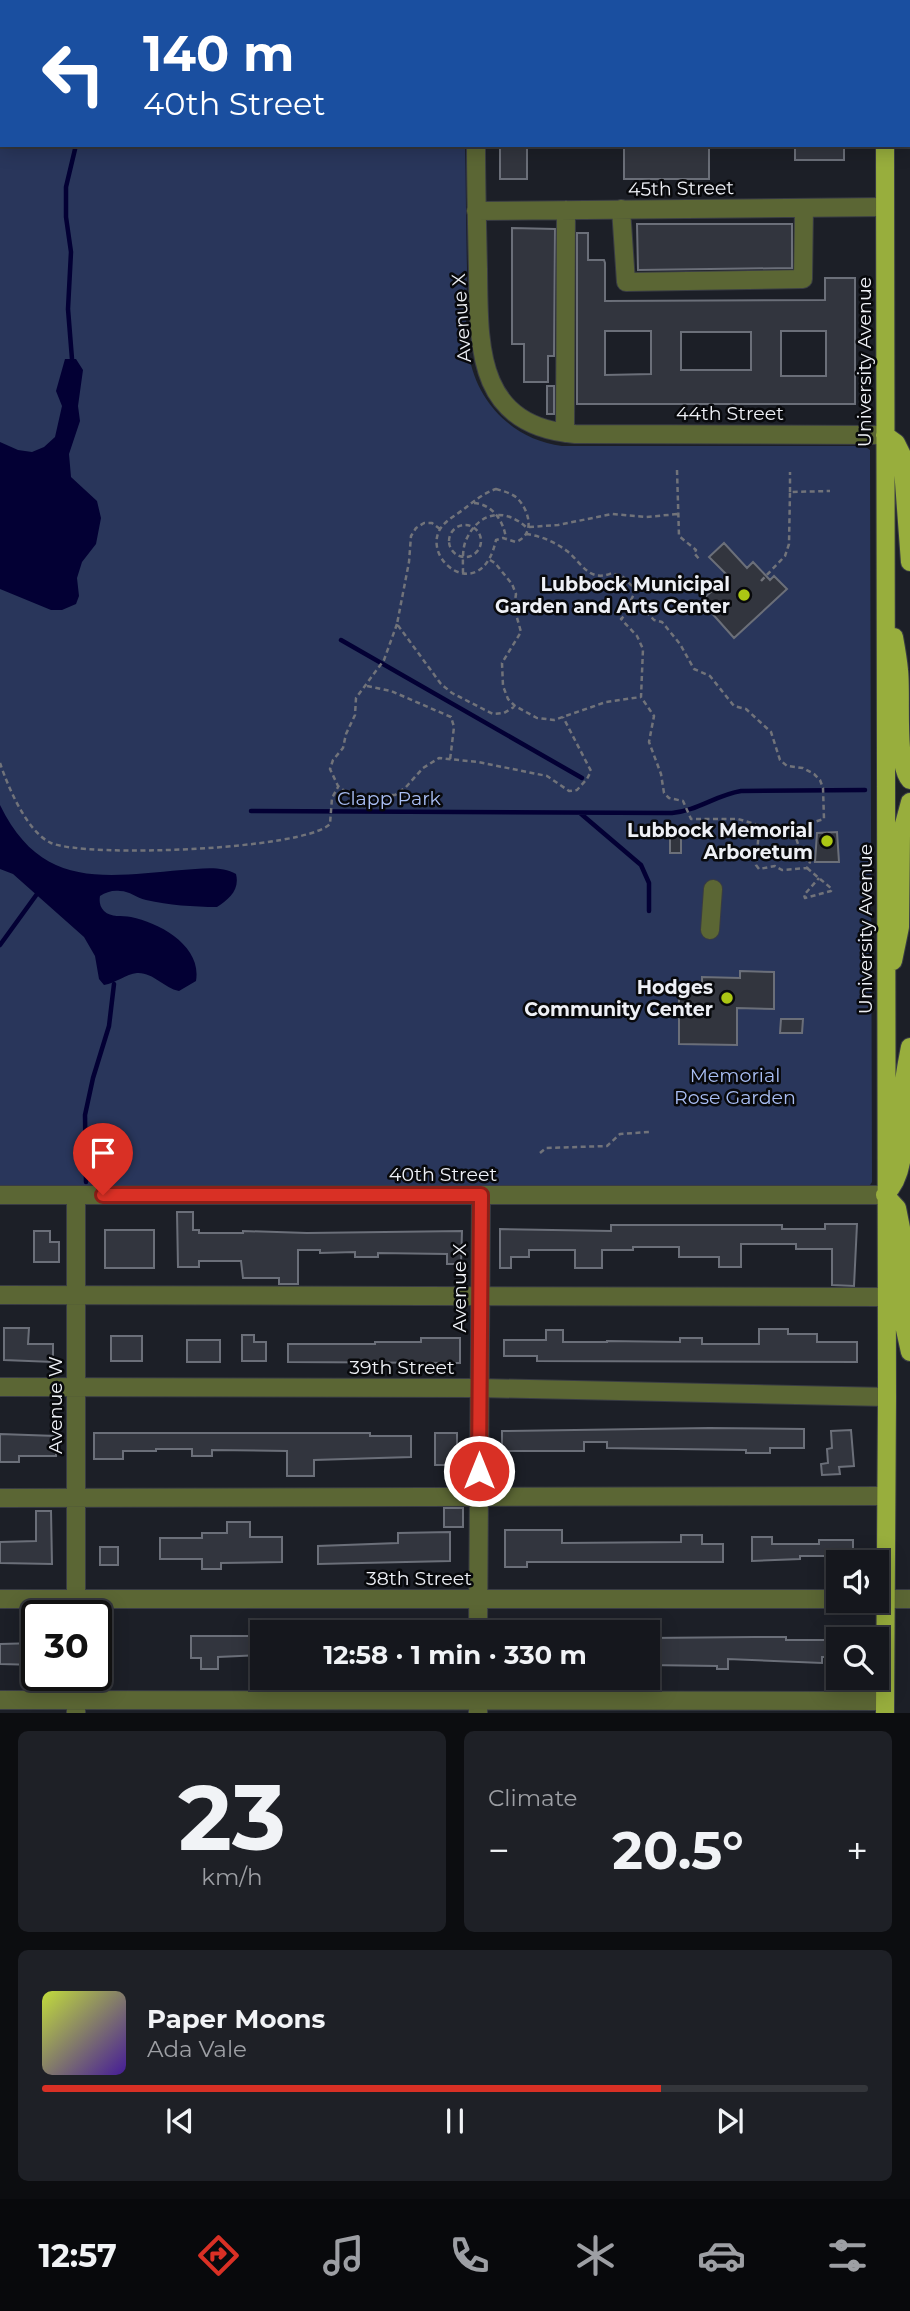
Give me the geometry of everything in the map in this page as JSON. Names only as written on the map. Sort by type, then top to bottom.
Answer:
[{"type":"main road","name":"University Avenue","points":[[883,1550],[887,1397],[885,147]]},
{"type":"main road","points":[[885,435],[896,443],[902,455],[910,562]]},
{"type":"main road","points":[[886,589],[900,670],[901,752],[906,776],[910,780]]},
{"type":"main road","points":[[886,993],[900,927],[901,835],[910,802]]},
{"type":"main road","points":[[910,1047],[903,1093],[902,1159],[896,1184],[886,1195],[897,1208],[901,1228],[902,1316],[910,1353]]},
{"type":"main road","name":"University Avenue","points":[[882,1613],[885,1707]]},
{"type":"street","name":"Avenue X","points":[[476,147],[479,326],[485,369],[497,392],[517,414],[554,433],[570,434]]},
{"type":"street","name":"45th Street","points":[[476,211],[886,207]]},
{"type":"street","points":[[621,209],[625,282],[803,279],[804,208]]},
{"type":"street","points":[[566,210],[570,434]]},
{"type":"street","name":"44th Street","points":[[570,434],[885,435]]},
{"type":"street","points":[[710,930],[713,889]]},
{"type":"street","name":"40th Street","points":[[0,1195],[886,1195]]},
{"type":"street","name":"Avenue W","points":[[76,1195],[76,1600]]},
{"type":"street","name":"Avenue X","points":[[478,1620],[481,1195]]},
{"type":"street","points":[[0,1295],[886,1297]]},
{"type":"street","name":"39th Street","points":[[0,1387],[480,1388],[887,1397]]},
{"type":"street","points":[[0,1498],[886,1496]]},
{"type":"street","name":"38th Street","points":[[112,1606],[478,1599],[826,1599]]},
{"type":"street","points":[[889,1599],[910,1599]]},
{"type":"street","name":"38th Street","points":[[0,1600],[21,1602]]},
{"type":"street","points":[[0,1700],[76,1706],[885,1707]]},
{"type":"path","points":[[677,470],[679,536],[696,550],[694,553],[700,560]]},
{"type":"path","points":[[761,581],[785,556],[789,544],[790,472]]},
{"type":"path","points":[[496,489],[505,491],[515,496],[524,508],[529,528],[523,540],[496,540],[490,560],[484,569],[471,575],[448,568],[438,552],[437,539],[440,529],[448,520],[472,503],[487,492],[496,489]]},
{"type":"path","points":[[790,492],[830,491]]},
{"type":"path","points":[[472,503],[484,505],[497,515],[505,530],[506,539]]},
{"type":"path","points":[[463,573],[465,541],[481,521],[497,515],[508,514],[529,528],[611,514],[646,517],[678,514]]},
{"type":"path","points":[[440,529],[432,523],[424,523],[416,528],[411,536],[409,562],[397,624],[384,660],[356,698],[355,715],[343,748],[332,760],[330,769],[338,786],[359,796],[395,794],[439,758],[478,762],[547,776],[569,791],[577,790],[591,771],[563,717]]},
{"type":"path","points":[[463,525],[474,527],[481,535],[481,546],[474,555],[464,558],[451,548],[451,534],[454,529],[463,525]]},
{"type":"path","points":[[526,534],[540,536],[564,549],[589,574],[605,576],[612,573],[622,576],[636,590],[628,606],[630,611]]},
{"type":"path","points":[[490,560],[512,584],[516,594],[514,607],[521,632],[502,663],[503,686],[508,699],[515,706],[537,718],[554,720],[607,702],[641,697]]},
{"type":"path","points":[[807,868],[809,855],[800,850],[796,838],[807,824],[824,820],[820,780],[803,768],[787,766],[780,760],[771,732],[746,709],[734,706],[710,676],[694,668],[680,644],[662,622],[654,620],[642,607],[637,606],[621,619],[638,636],[643,649],[641,697],[654,716],[649,742],[661,774],[664,793],[669,798],[683,801],[691,819],[738,819],[755,824],[759,830],[756,865],[760,869],[775,866],[782,870],[807,868],[819,878],[832,889],[805,898],[804,895],[819,878]]},
{"type":"path","points":[[397,624],[441,684],[452,693],[493,714],[504,713],[515,706]]},
{"type":"path","points":[[366,686],[391,691],[451,717],[454,727],[450,760]]},
{"type":"path","points":[[0,763],[23,814],[35,830],[49,842],[71,848],[174,850],[261,842],[324,831],[330,824],[332,798],[338,786]]},
{"type":"path","points":[[540,1153],[546,1148],[607,1146],[620,1134],[649,1132]]},
{"type":"green space","name":"Clapp Park","points":[[0,147],[465,147],[467,345],[480,389],[500,416],[514,427],[528,436],[562,446],[864,446],[870,450],[870,1185],[0,1186]]},
{"type":"shaded area","points":[[65,359],[76,359],[83,370],[78,406],[80,421],[69,454],[71,477],[97,501],[101,518],[96,544],[82,562],[77,578],[79,596],[76,604],[62,610],[51,610],[0,589],[0,442],[18,450],[32,452],[44,447],[55,437],[62,406],[56,391]]},
{"type":"shaded area","points":[[0,805],[16,832],[34,852],[76,872],[126,875],[210,868],[224,869],[236,874],[235,889],[217,907],[155,902],[124,891],[107,892],[100,896],[101,906],[107,913],[142,920],[177,938],[192,957],[196,968],[196,981],[179,991],[148,975],[137,973],[104,985],[99,979],[95,956],[84,937],[13,874],[0,869]]},
{"type":"building","points":[[500,147],[527,147],[527,179],[500,179]]},
{"type":"building","points":[[624,147],[709,147],[709,179],[624,179]]},
{"type":"building","points":[[795,147],[844,147],[844,160],[795,160]]},
{"type":"building","points":[[637,224],[792,224],[792,268],[638,270]]},
{"type":"building","points":[[512,228],[555,229],[554,356],[548,356],[548,382],[524,382],[524,344],[512,344]]},
{"type":"building","points":[[577,233],[588,233],[588,260],[604,260],[605,301],[825,300],[825,278],[855,278],[855,404],[577,404]],"holes":[[[605,331],[651,331],[651,374],[605,375]],[[781,331],[826,331],[826,376],[781,376]],[[681,332],[751,332],[751,370],[681,370]]]},
{"type":"building","points":[[547,386],[554,386],[554,414],[547,414]]},
{"type":"building","name":"Lubbock Municipal Garden and Arts Center","points":[[724,543],[747,568],[753,562],[770,580],[774,576],[787,589],[734,638],[701,601],[728,576],[709,557]]},
{"type":"building","points":[[670,828],[681,828],[681,853],[670,853]]},
{"type":"building","name":"Lubbock Memorial Arboretum","points":[[837,832],[839,862],[815,862],[817,833]]},
{"type":"building","name":"Hodges Community Center","points":[[740,971],[774,972],[774,1009],[737,1008],[737,1045],[679,1044],[679,987],[702,987],[702,977],[740,978]]},
{"type":"building","points":[[781,1019],[803,1019],[802,1033],[780,1033]]},
{"type":"building","points":[[177,1212],[193,1212],[193,1230],[199,1230],[199,1233],[462,1231],[461,1264],[447,1264],[447,1254],[378,1253],[378,1257],[355,1257],[355,1252],[320,1253],[320,1250],[298,1250],[298,1284],[279,1284],[279,1278],[243,1278],[241,1261],[199,1261],[199,1267],[178,1267]]},
{"type":"building","points":[[825,1224],[857,1224],[854,1286],[832,1285],[832,1249],[796,1249],[796,1244],[741,1244],[741,1267],[719,1267],[719,1257],[679,1257],[679,1247],[633,1247],[633,1250],[602,1250],[602,1268],[575,1268],[575,1250],[529,1250],[529,1257],[511,1257],[511,1268],[500,1268],[500,1229],[611,1231],[611,1225],[782,1225],[782,1229],[825,1229]]},
{"type":"building","points":[[105,1230],[154,1230],[154,1268],[105,1268]]},
{"type":"building","points":[[34,1231],[50,1231],[50,1242],[59,1242],[59,1262],[34,1262]]},
{"type":"building","points":[[4,1328],[29,1328],[28,1344],[53,1344],[53,1362],[4,1360]]},
{"type":"building","points":[[759,1329],[788,1329],[788,1334],[817,1334],[817,1342],[857,1342],[857,1362],[537,1361],[537,1356],[504,1356],[504,1340],[546,1340],[546,1330],[563,1330],[563,1342],[680,1342],[680,1338],[702,1338],[702,1344],[759,1344]]},
{"type":"building","points":[[242,1335],[254,1335],[254,1342],[266,1342],[266,1361],[242,1361]]},
{"type":"building","points":[[111,1336],[142,1336],[142,1361],[111,1361]]},
{"type":"building","points":[[421,1338],[460,1338],[460,1363],[288,1362],[288,1344],[421,1342]]},
{"type":"building","points":[[187,1340],[220,1340],[220,1362],[187,1362]]},
{"type":"building","points":[[804,1429],[804,1448],[770,1448],[770,1453],[746,1453],[746,1450],[607,1448],[607,1442],[584,1442],[584,1451],[502,1451],[502,1431]]},
{"type":"building","points":[[851,1430],[854,1466],[839,1467],[840,1474],[822,1475],[821,1464],[828,1463],[827,1449],[832,1448],[831,1431]]},
{"type":"building","points":[[94,1433],[370,1433],[370,1436],[411,1436],[411,1457],[314,1460],[314,1476],[287,1476],[287,1451],[212,1450],[212,1456],[192,1456],[192,1449],[156,1449],[123,1451],[123,1459],[94,1459]]},
{"type":"building","points":[[435,1433],[457,1433],[457,1465],[435,1465]]},
{"type":"building","points":[[0,1434],[56,1436],[56,1456],[19,1456],[19,1462],[0,1462]]},
{"type":"building","points":[[444,1508],[463,1508],[463,1527],[444,1527]]},
{"type":"building","points":[[36,1511],[51,1511],[52,1564],[0,1563],[0,1542],[36,1541]]},
{"type":"building","points":[[227,1522],[250,1522],[250,1537],[282,1537],[282,1562],[221,1563],[221,1569],[202,1569],[202,1559],[160,1559],[160,1538],[202,1538],[202,1533],[227,1533]]},
{"type":"building","points":[[505,1530],[562,1530],[562,1543],[681,1542],[681,1535],[702,1535],[702,1544],[723,1544],[723,1562],[527,1562],[527,1567],[505,1567]]},
{"type":"building","points":[[450,1532],[450,1561],[318,1564],[318,1546],[398,1543],[398,1533]]},
{"type":"building","points":[[752,1537],[772,1537],[772,1544],[819,1544],[819,1540],[853,1540],[853,1550],[826,1550],[826,1556],[752,1561]]},
{"type":"building","points":[[100,1547],[118,1547],[118,1565],[100,1565]]},
{"type":"building","points":[[191,1636],[250,1636],[250,1656],[218,1657],[218,1669],[201,1669],[201,1658],[191,1658]]},
{"type":"building","points":[[786,1637],[786,1640],[826,1640],[826,1657],[822,1657],[822,1663],[728,1659],[728,1669],[717,1669],[717,1666],[660,1665],[660,1638]]},
{"type":"building","points":[[21,1643],[21,1665],[0,1664],[0,1644]]},
{"type":"waterway","points":[[72,359],[68,309],[71,252],[66,217],[66,187],[76,147]]},
{"type":"waterway","points":[[341,640],[582,778]]},
{"type":"waterway","points":[[251,811],[672,813],[741,791],[865,790]]},
{"type":"waterway","points":[[580,813],[641,865],[649,883],[649,911]]},
{"type":"waterway","points":[[0,945],[37,894]]},
{"type":"waterway","points":[[86,1182],[85,1115],[109,1026],[114,984]]},
{"type":"place","name":"Lubbock Municipal Garden and Arts Center","points":[[744,595]]},
{"type":"place","name":"Lubbock Memorial Arboretum","points":[[827,841]]},
{"type":"place","name":"Hodges Community Center","points":[[727,998]]},
{"type":"route","points":[[103,1195],[481,1195],[479,1471]]},
{"type":"park label","name":"Memorial Rose Garden","points":[[735,1086]]}]
